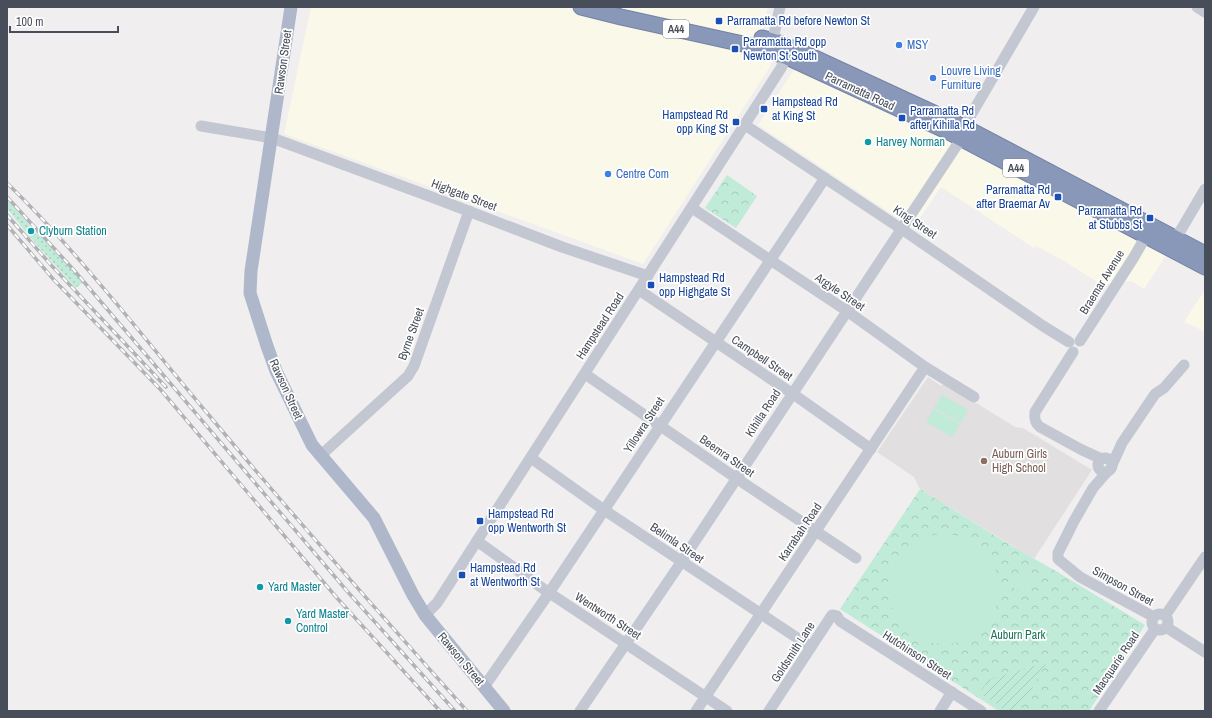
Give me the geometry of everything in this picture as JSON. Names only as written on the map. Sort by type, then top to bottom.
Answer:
[{"type":"highway","name":"Parramatta Road","points":[[581,7],[771,46]]},
{"type":"highway","name":"Parramatta Road","points":[[623,7],[771,46],[847,72],[1173,244],[1205,267]]},
{"type":"highway","name":"Parramatta Road","points":[[963,133],[1146,236],[1205,254]]},
{"type":"main road","name":"Rawson Street","points":[[291,7],[251,270],[250,293],[276,371],[312,445],[374,518],[413,595],[425,615],[504,711]]},
{"type":"street","points":[[771,46],[780,7]]},
{"type":"street","name":"Kihilla Road","points":[[580,711],[682,561],[846,311],[868,281],[902,229],[963,133],[1034,7]]},
{"type":"street","points":[[1197,7],[1205,12]]},
{"type":"street","name":"Hampstead Road","points":[[425,615],[436,603],[531,458],[745,125],[789,53]]},
{"type":"street","name":"King Street","points":[[745,125],[902,229],[1043,326],[1074,345]]},
{"type":"street","name":"Highgate Street","points":[[201,126],[272,138],[562,247],[648,276]]},
{"type":"street","name":"Yillowra Street","points":[[484,687],[549,593],[825,178]]},
{"type":"street","points":[[1173,244],[1205,189]]},
{"type":"street","name":"Argyle Street","points":[[692,208],[846,311],[926,367],[974,397]]},
{"type":"street","name":"Byrne Street","points":[[320,456],[408,376],[414,366],[469,211]]},
{"type":"street","name":"Braemar Avenue","points":[[1104,465],[1082,450],[1037,425],[1034,419],[1035,412],[1074,345],[1134,257],[1146,236]]},
{"type":"street","name":"Campbell Street","points":[[639,290],[792,393],[870,449]]},
{"type":"street","points":[[1104,465],[1122,443],[1155,394],[1164,388],[1184,365]]},
{"type":"street","name":"Karrabah Road","points":[[696,711],[926,367]]},
{"type":"street","name":"Beemra Street","points":[[585,374],[736,478],[856,558]]},
{"type":"street","name":"Belimla Street","points":[[531,458],[604,510],[811,648]]},
{"type":"street","name":"Simpson Street","points":[[1104,465],[1094,488],[1058,553],[1057,562],[1080,577],[1160,622],[1205,652]]},
{"type":"street","name":"Wentworth Street","points":[[477,541],[549,593],[726,711]]},
{"type":"street","name":"Macquarie Road","points":[[1099,711],[1205,557]]},
{"type":"street","name":"Goldsmith Lane","points":[[772,710],[832,615],[837,616],[840,621]]},
{"type":"street","name":"Hutchinson Street","points":[[840,621],[981,711]]},
{"type":"street","points":[[940,711],[952,692]]},
{"type":"shaded area","points":[[311,7],[768,7],[757,56],[771,61],[771,65],[643,264],[284,134]]},
{"type":"shaded area","points":[[796,70],[949,142],[1166,256],[1144,289],[1131,281],[1102,285],[1064,261],[1036,246],[1034,248],[941,187],[913,228],[758,125],[793,71]]},
{"type":"shaded area","points":[[1205,290],[1205,332],[1185,322],[1185,320]]},
{"type":"shaded area","name":"Auburn Girls High School","points":[[928,377],[941,386],[944,383],[1015,427],[1023,428],[1092,470],[1034,559],[920,489],[914,477],[877,452]]},
{"type":"green space","points":[[727,175],[757,196],[736,228],[705,208]]},
{"type":"green space","points":[[7,200],[83,282],[76,288],[28,235],[7,208]]},
{"type":"green space","points":[[942,395],[968,410],[961,423],[934,408]]},
{"type":"green space","points":[[933,409],[960,424],[952,437],[926,422]]},
{"type":"green space","name":"Auburn Park","points":[[920,489],[1010,545],[1145,625],[1089,711],[999,711],[840,609]]},
{"type":"green space","points":[[944,534],[965,538],[983,550],[995,568],[999,589],[995,610],[983,628],[965,640],[944,644],[923,640],[905,628],[893,610],[889,589],[893,568],[905,550],[923,538]]},
{"type":"green space","points":[[1029,573],[1032,587],[1015,591],[1012,576]]},
{"type":"green space","points":[[1047,662],[1019,711],[1008,711],[980,693],[988,680]]},
{"type":"railway","points":[[7,183],[60,238],[272,489],[467,711]]},
{"type":"railway","points":[[7,197],[73,269],[347,591],[455,711]]},
{"type":"railway","points":[[7,215],[52,266],[166,387]]},
{"type":"railway","points":[[7,225],[54,280],[160,389],[337,598],[440,711]]},
{"type":"place","name":"Parramatta Rd before Newton St","points":[[719,21]]},
{"type":"place","name":"MSY","points":[[899,45]]},
{"type":"place","name":"Parramatta Rd opp Newton St South","points":[[735,49]]},
{"type":"place","name":"Louvre Living Furniture","points":[[933,78]]},
{"type":"place","name":"Hampstead Rd at King St","points":[[764,109]]},
{"type":"place","name":"Parramatta Rd after Kihilla Rd","points":[[902,118]]},
{"type":"place","name":"Hampstead Rd opp King St","points":[[736,122]]},
{"type":"place","name":"Harvey Norman","points":[[868,142]]},
{"type":"place","name":"Centre Com","points":[[608,174]]},
{"type":"place","name":"Parramatta Rd after Braemar Av","points":[[1058,197]]},
{"type":"place","name":"Parramatta Rd at Stubbs St","points":[[1150,218]]},
{"type":"place","name":"Clyburn Station","points":[[31,231]]},
{"type":"place","name":"Hampstead Rd opp Highgate St","points":[[651,285]]},
{"type":"place","name":"Auburn Girls High School","points":[[984,461]]},
{"type":"place","name":"Hampstead Rd opp Wentworth St","points":[[480,521]]},
{"type":"place","name":"Hampstead Rd at Wentworth St","points":[[462,575]]},
{"type":"place","name":"Yard Master","points":[[260,587]]},
{"type":"place","name":"Yard Master Control","points":[[288,621]]}]
